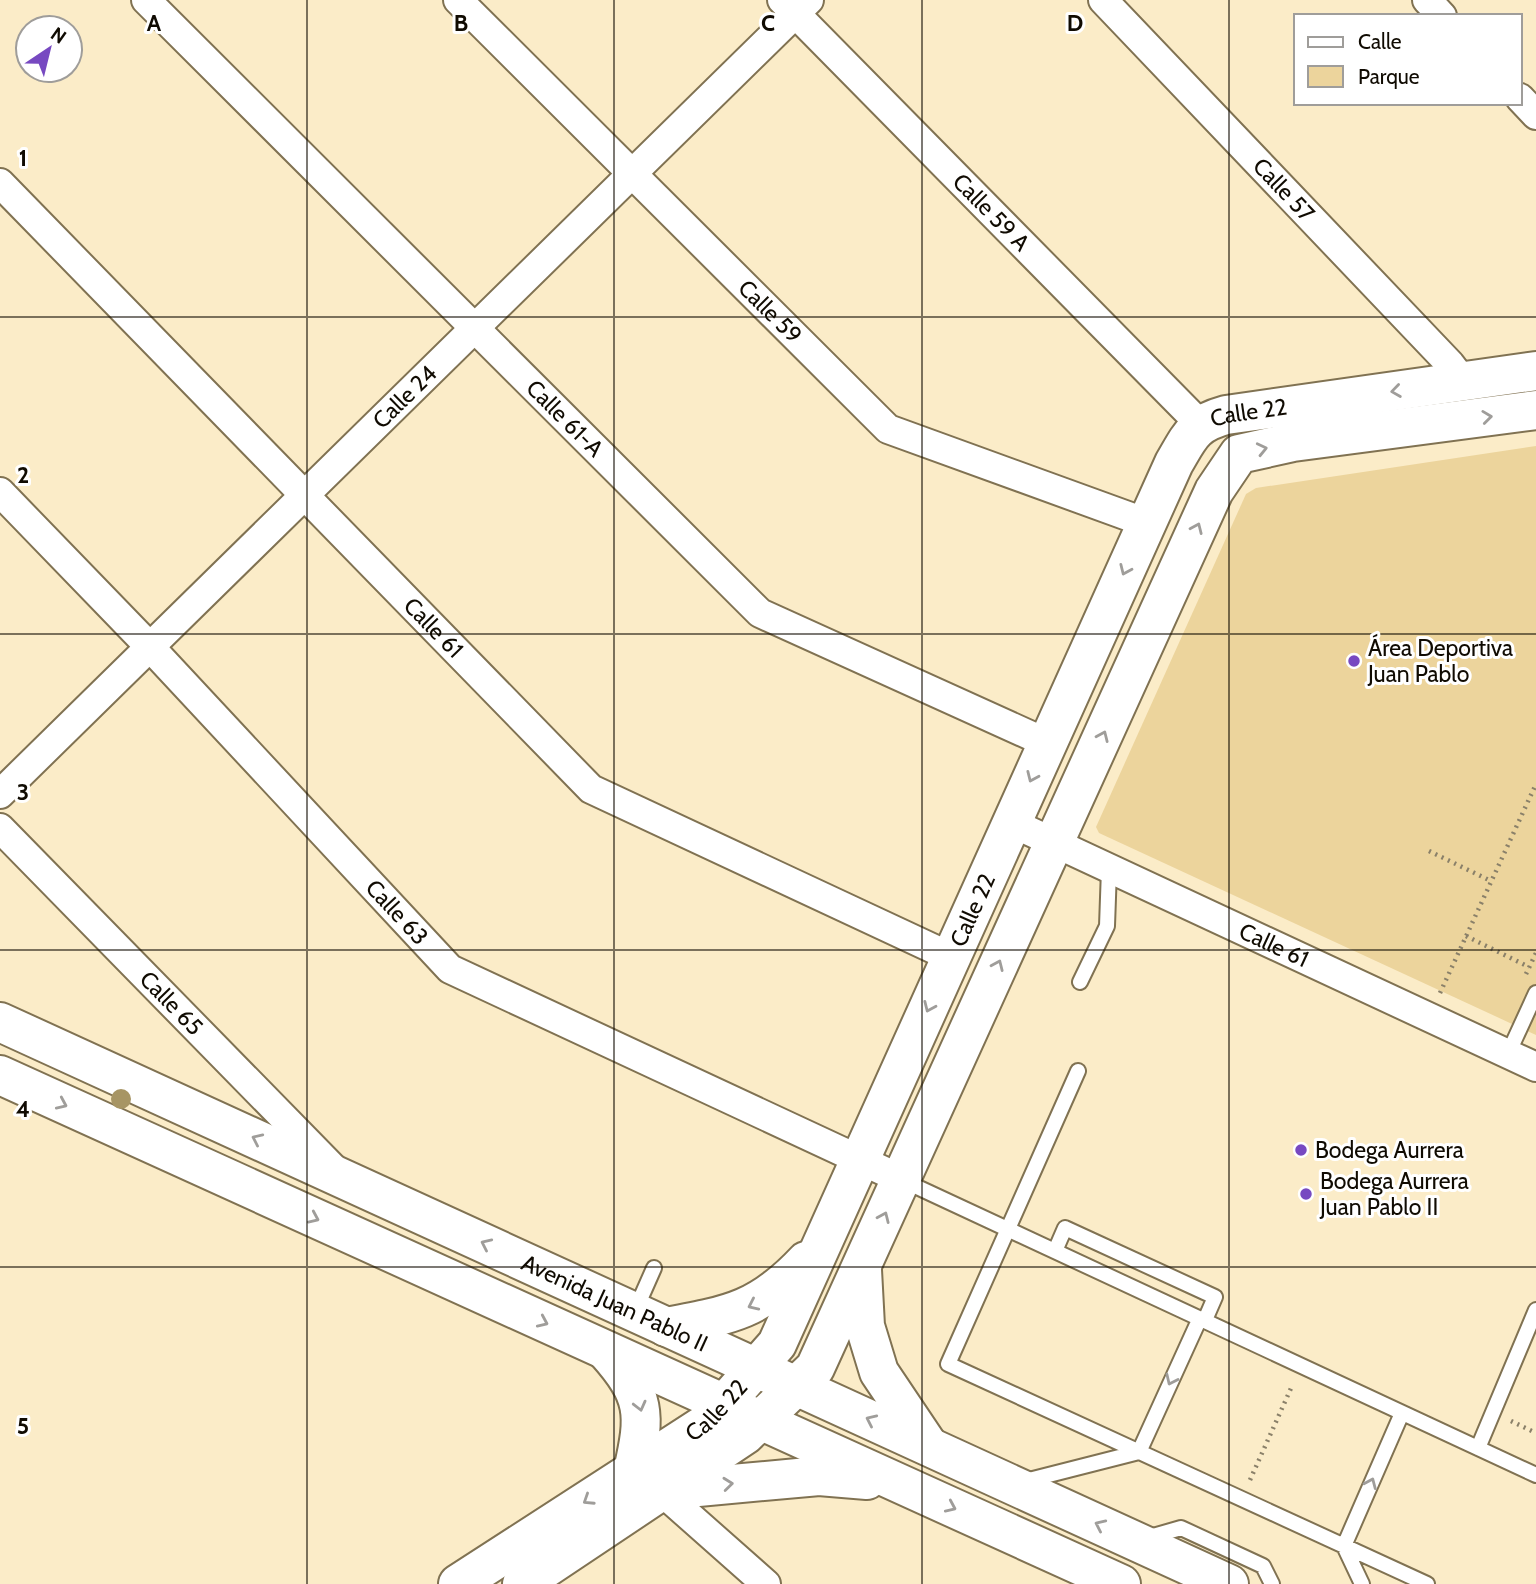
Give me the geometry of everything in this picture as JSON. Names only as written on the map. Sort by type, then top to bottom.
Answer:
[{"type":"street","name":"Calle 61-A","points":[[146,0],[760,613],[1048,743]]},
{"type":"street","name":"Calle 59","points":[[458,0],[888,429],[1147,523]]},
{"type":"street","name":"Calle 57","points":[[1103,0],[1450,364],[1463,382]]},
{"type":"street","points":[[1427,0],[1440,14]]},
{"type":"street","name":"Calle 24","points":[[0,794],[632,174],[795,4]]},
{"type":"street","name":"Calle 59 A","points":[[795,4],[1200,424]]},
{"type":"street","points":[[1522,100],[1536,115]]},
{"type":"street","name":"Calle 61","points":[[0,183],[591,789],[951,957]]},
{"type":"street","name":"Calle 22","points":[[522,1584],[647,1481],[707,1423],[777,1344],[1174,463],[1192,431],[1200,424],[1235,414],[1536,371]]},
{"type":"street","name":"Calle 22","points":[[458,1584],[647,1481],[745,1435],[815,1368],[1214,491],[1239,454],[1293,442],[1536,411]]},
{"type":"street","name":"Calle 63","points":[[0,492],[150,647],[450,969],[901,1179]]},
{"type":"street","name":"Calle 61","points":[[1012,823],[1536,1067]]},
{"type":"street","name":"Calle 65","points":[[0,828],[344,1179]]},
{"type":"street","name":"Avenida Juan Pablo II","points":[[0,1022],[1229,1584]]},
{"type":"street","name":"Avenida Juan Pablo II","points":[[0,1076],[1121,1584]]},
{"type":"street","points":[[651,1319],[720,1317],[757,1304],[783,1284],[822,1244]]},
{"type":"street","points":[[861,1266],[865,1325],[879,1372],[929,1446]]},
{"type":"street","points":[[605,1350],[628,1376],[640,1402],[647,1481],[766,1584]]},
{"type":"street","points":[[647,1481],[825,1476],[905,1486]]},
{"type":"lane","points":[[1080,982],[1107,926],[1109,869]]},
{"type":"lane","points":[[1508,1054],[1536,993]]},
{"type":"lane","points":[[1078,1070],[948,1364],[1427,1584]]},
{"type":"lane","points":[[901,1179],[1536,1475]]},
{"type":"lane","points":[[1055,1251],[1065,1228],[1215,1297],[1139,1452]]},
{"type":"lane","points":[[651,1319],[654,1268]]},
{"type":"lane","points":[[1478,1448],[1536,1310]]},
{"type":"lane","points":[[1362,1584],[1345,1546],[1402,1412]]},
{"type":"lane","points":[[1011,1484],[1139,1452]]},
{"type":"lane","points":[[1135,1541],[1181,1528],[1263,1566],[1272,1584]]},
{"type":"path","points":[[1438,996],[1536,785]]},
{"type":"path","points":[[1429,851],[1491,881]]},
{"type":"path","points":[[1466,936],[1529,967]]},
{"type":"path","points":[[1246,1489],[1293,1385]]},
{"type":"path","points":[[1504,1417],[1536,1433]]},
{"type":"green space","name":"Área Deportiva Juan Pablo","points":[[1536,446],[1536,1035],[1099,833],[1096,827],[1246,494],[1256,488]]},
{"type":"place","name":"Área Deportiva Juan Pablo","points":[[1354,661]]},
{"type":"place","name":"Bodega Aurrera","points":[[1301,1150]]},
{"type":"place","name":"Bodega Aurrera Juan Pablo II","points":[[1306,1194]]}]
